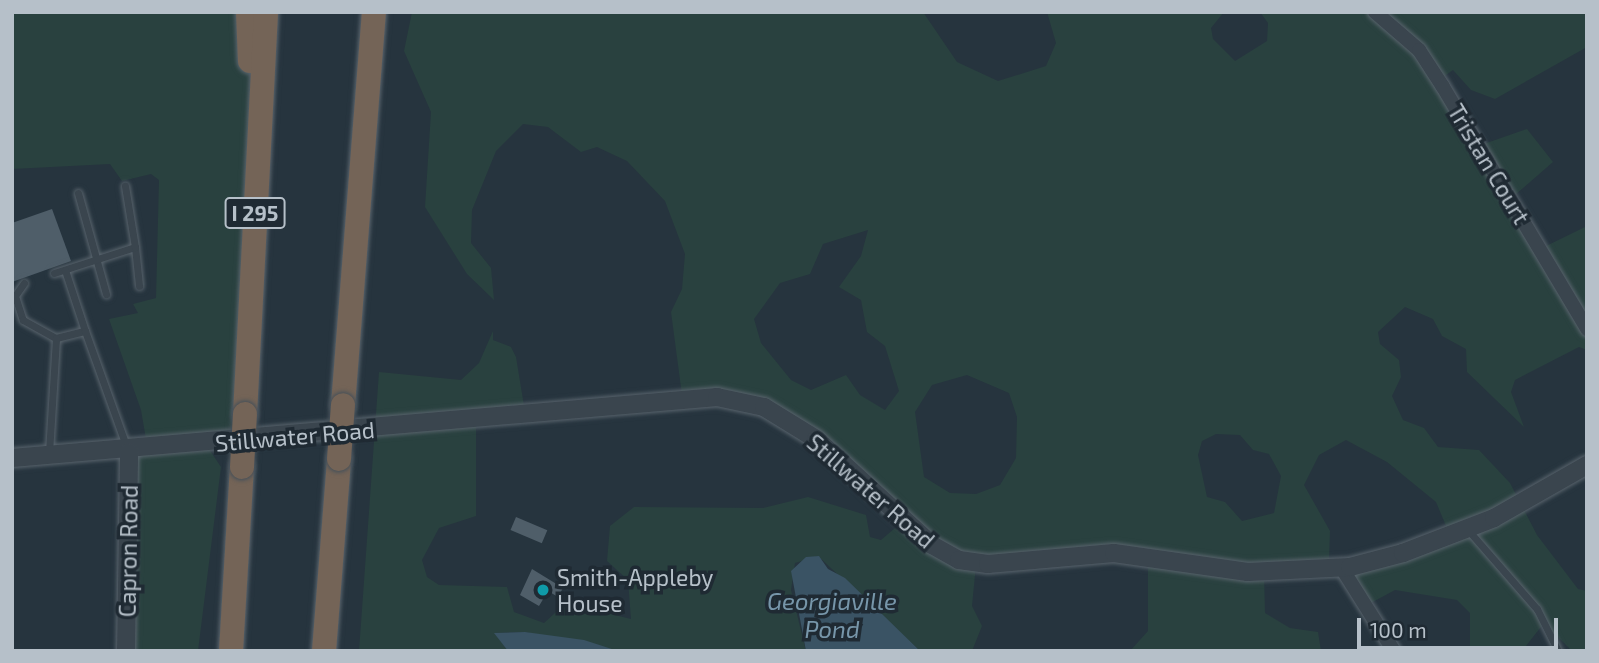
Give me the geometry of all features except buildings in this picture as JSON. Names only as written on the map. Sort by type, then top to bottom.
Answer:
[{"type":"highway","points":[[248,12],[254,231]]},
{"type":"highway","name":"I 295","points":[[232,651],[266,12]]},
{"type":"highway","points":[[324,651],[374,12]]},
{"type":"street","name":"Tristan Court","points":[[1375,12],[1425,59],[1587,329]]},
{"type":"street","name":"Stillwater Road","points":[[12,458],[129,452],[717,397],[764,407],[816,439],[932,545],[959,560],[999,564],[1114,553],[1248,572],[1341,567],[1467,530],[1587,464]]},
{"type":"street","name":"Capron Road","points":[[126,651],[129,452]]},
{"type":"street","points":[[1341,567],[1394,651]]},
{"type":"lane","points":[[125,186],[139,286]]},
{"type":"lane","points":[[78,193],[99,258],[106,294]]},
{"type":"lane","points":[[54,273],[135,247]]},
{"type":"lane","points":[[65,270],[129,452]]},
{"type":"lane","points":[[24,283],[16,285],[17,312],[56,338],[85,331]]},
{"type":"lane","points":[[49,456],[56,338]]},
{"type":"lane","points":[[1467,530],[1537,609],[1558,651]]},
{"type":"green space","points":[[12,12],[248,12],[253,164],[242,436],[207,446],[221,467],[198,651],[126,651],[137,455],[147,445],[141,410],[109,319],[138,313],[133,304],[156,298],[159,180],[151,174],[122,181],[110,164],[12,169]]},
{"type":"green space","points":[[412,12],[923,12],[957,62],[998,81],[1046,66],[1056,43],[1047,12],[1224,12],[1211,28],[1213,39],[1235,61],[1267,41],[1268,23],[1260,12],[1587,12],[1587,47],[1495,99],[1471,90],[1453,70],[1439,80],[1478,146],[1527,129],[1553,162],[1515,195],[1542,248],[1587,226],[1587,350],[1579,347],[1515,380],[1511,392],[1524,427],[1467,372],[1466,349],[1442,336],[1433,319],[1405,307],[1378,332],[1380,344],[1399,360],[1401,377],[1392,396],[1403,420],[1424,428],[1438,447],[1479,450],[1510,483],[1537,535],[1578,589],[1587,591],[1587,651],[1572,651],[1544,623],[1522,651],[1470,651],[1470,613],[1457,600],[1395,590],[1369,604],[1342,570],[1449,533],[1436,502],[1387,462],[1346,440],[1319,455],[1304,485],[1330,531],[1329,561],[1264,573],[1265,613],[1290,628],[1318,632],[1321,651],[1130,651],[1148,631],[1148,557],[976,565],[972,606],[982,626],[972,651],[920,651],[818,556],[795,563],[791,590],[806,651],[618,651],[525,632],[495,633],[508,651],[359,651],[379,372],[461,380],[479,363],[493,331],[493,340],[511,347],[516,357],[525,412],[476,421],[476,516],[439,528],[422,560],[427,577],[439,585],[507,587],[514,612],[544,623],[566,603],[631,619],[628,580],[607,561],[610,526],[634,507],[763,508],[808,497],[866,515],[870,537],[881,540],[902,522],[879,496],[770,415],[682,395],[671,312],[682,289],[685,254],[665,201],[627,161],[597,147],[581,152],[548,127],[523,124],[496,151],[472,210],[471,243],[491,268],[494,300],[467,274],[425,207],[431,112],[404,51]],"holes":[[[868,230],[861,256],[839,287],[861,300],[867,332],[885,346],[899,391],[885,410],[860,395],[846,375],[811,390],[791,380],[761,343],[754,319],[780,283],[810,274],[823,244]],[[967,375],[1009,393],[1017,417],[1016,458],[1000,485],[976,494],[950,493],[924,477],[915,412],[932,385]],[[1216,434],[1240,435],[1253,450],[1269,454],[1281,476],[1274,513],[1242,521],[1225,502],[1207,497],[1198,455],[1202,441]]]},
{"type":"water","name":"Georgiaville Pond","points":[[819,556],[828,569],[845,578],[920,651],[806,651],[791,571],[806,557]]},
{"type":"water","points":[[525,632],[584,640],[618,651],[508,651],[494,633]]},
{"type":"place","name":"Smith-Appleby House","points":[[543,590]]}]
